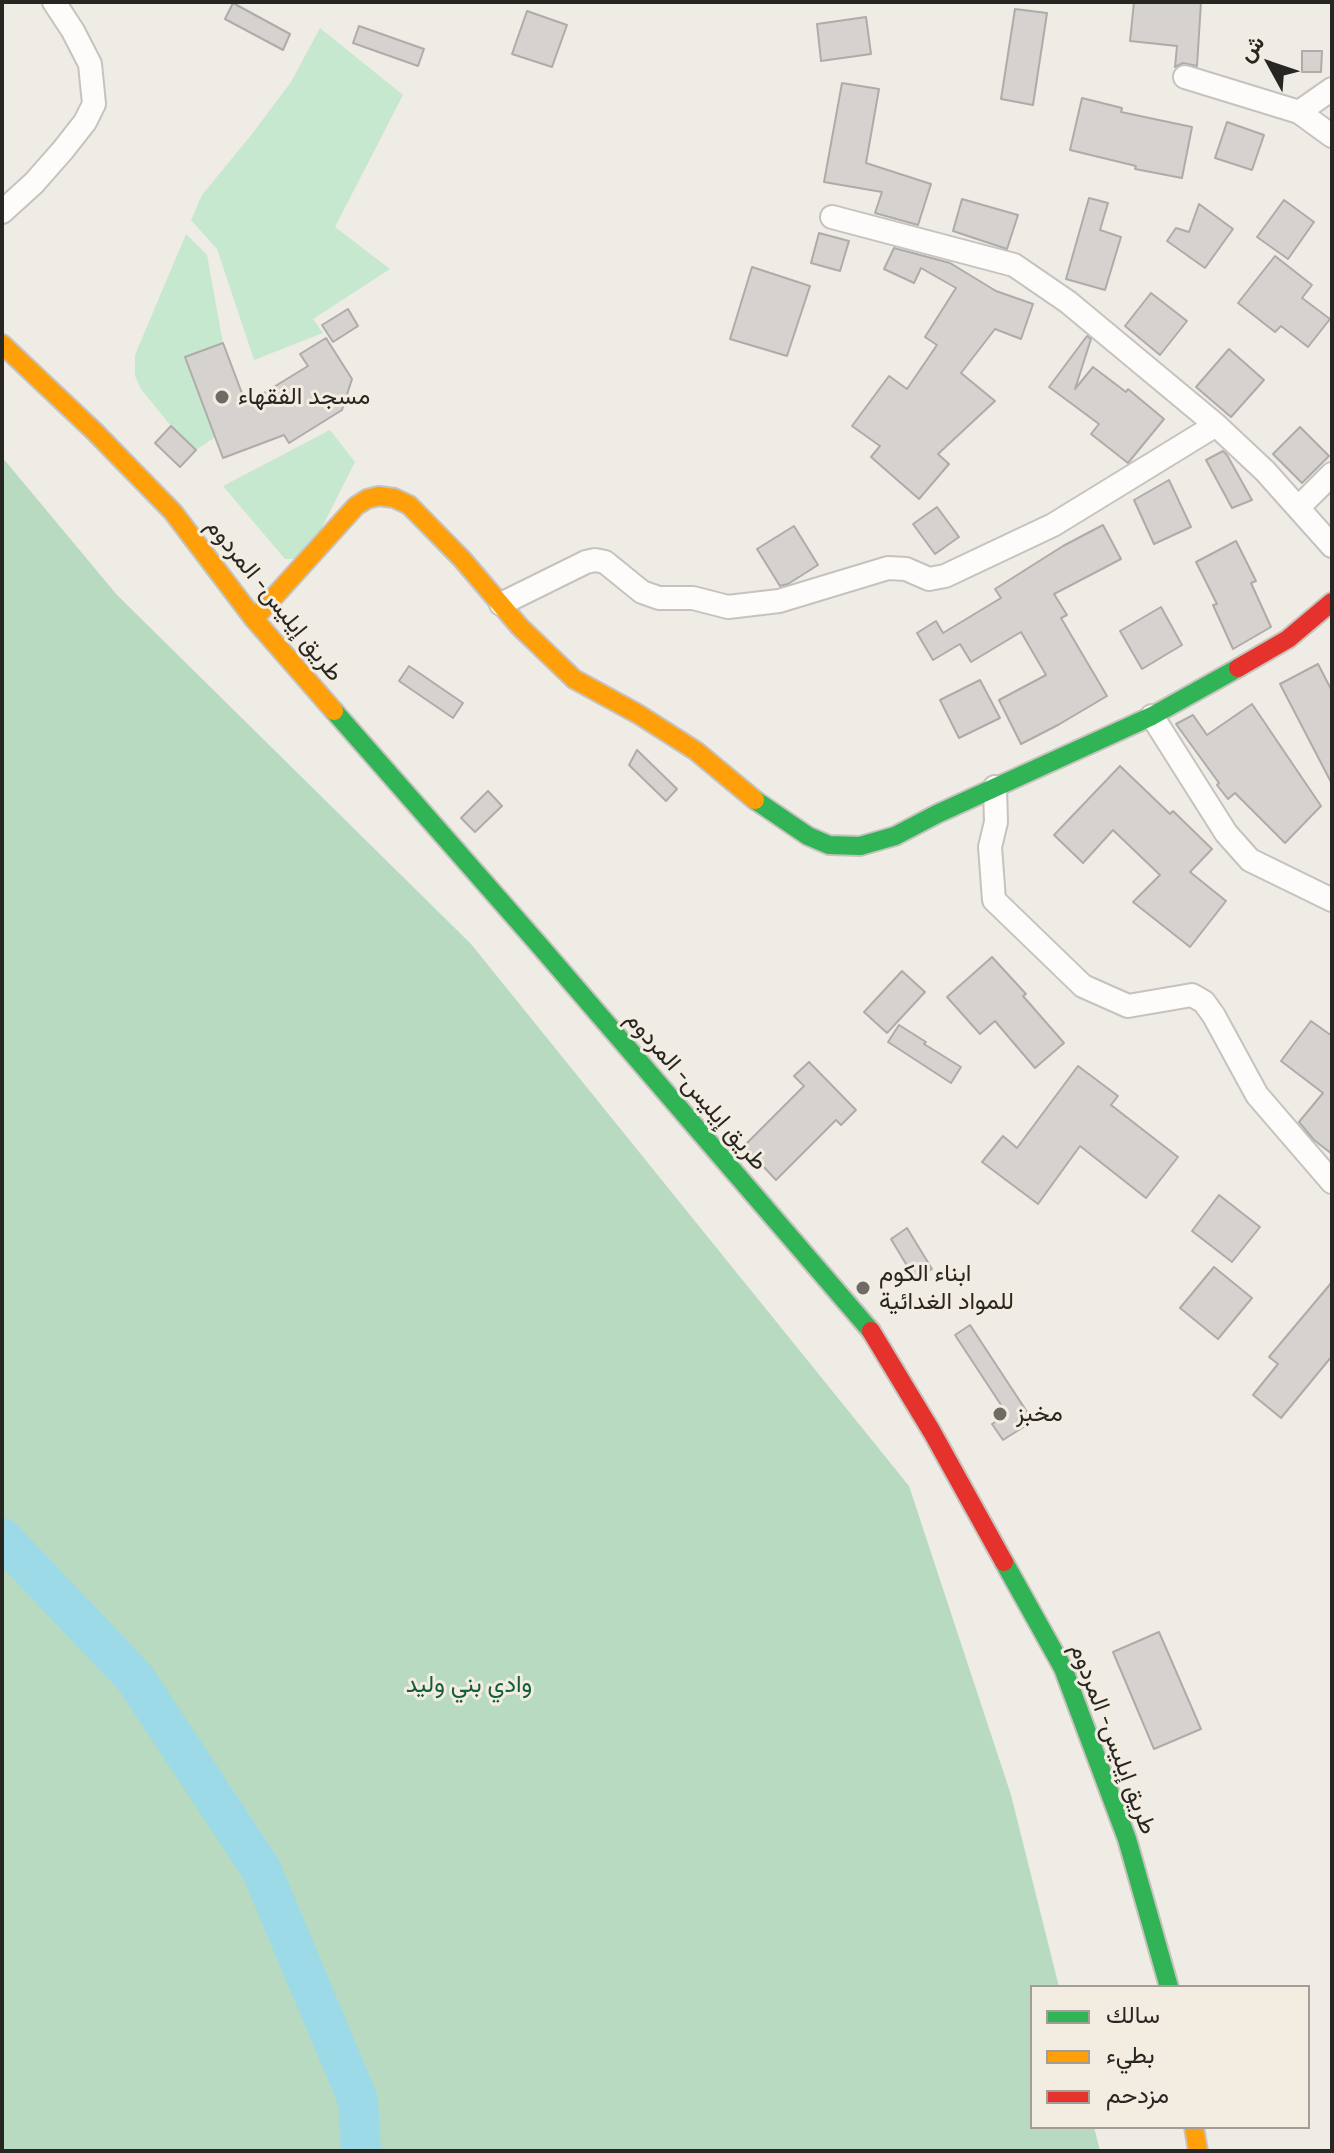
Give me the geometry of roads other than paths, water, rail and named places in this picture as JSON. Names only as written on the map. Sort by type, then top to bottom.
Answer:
[{"type":"main road","name":"طريق إيليس- المردوم","points":[[2,344],[94,431],[173,512],[254,619],[877,1338],[1063,1668],[1127,1839],[1168,1985]]},
{"type":"main road","points":[[254,619],[356,506],[379,496],[394,498],[409,505],[574,679],[628,708],[696,751],[749,796],[808,836],[829,845],[860,846],[895,836],[1152,716],[1288,639],[1332,602]]},
{"type":"main road","points":[[1194,2129],[1198,2151]]},
{"type":"street","points":[[2,212],[34,183],[63,150],[85,122],[94,104],[90,64],[54,2]]},
{"type":"street","points":[[1185,77],[1299,112],[1332,136]]},
{"type":"street","points":[[1299,112],[1332,89]]},
{"type":"street","points":[[832,217],[1014,265],[1068,302],[1216,425],[1265,471],[1332,546]]},
{"type":"street","points":[[501,604],[595,560],[605,562],[642,592],[659,598],[693,598],[728,607],[779,601],[888,568],[906,569],[929,579],[945,576],[1053,525],[1216,425]]},
{"type":"street","points":[[1298,508],[1332,474]]},
{"type":"street","points":[[1152,716],[1226,833],[1250,860],[1332,900]]},
{"type":"street","points":[[995,787],[996,822],[990,847],[994,900],[1083,986],[1128,1006],[1192,995],[1204,1002],[1257,1095],[1332,1182]]},
{"type":"waterway","name":"وادي بني وليد","points":[[2,1538],[135,1678],[261,1869],[358,2100],[361,2151]]},
{"type":"place","name":"مسجد الفقهاء","points":[[222,397]]},
{"type":"place","name":"ابناء الكوم للمواد الغدائية","points":[[863,1288]]},
{"type":"place","name":"مخبز","points":[[1000,1414]]}]
